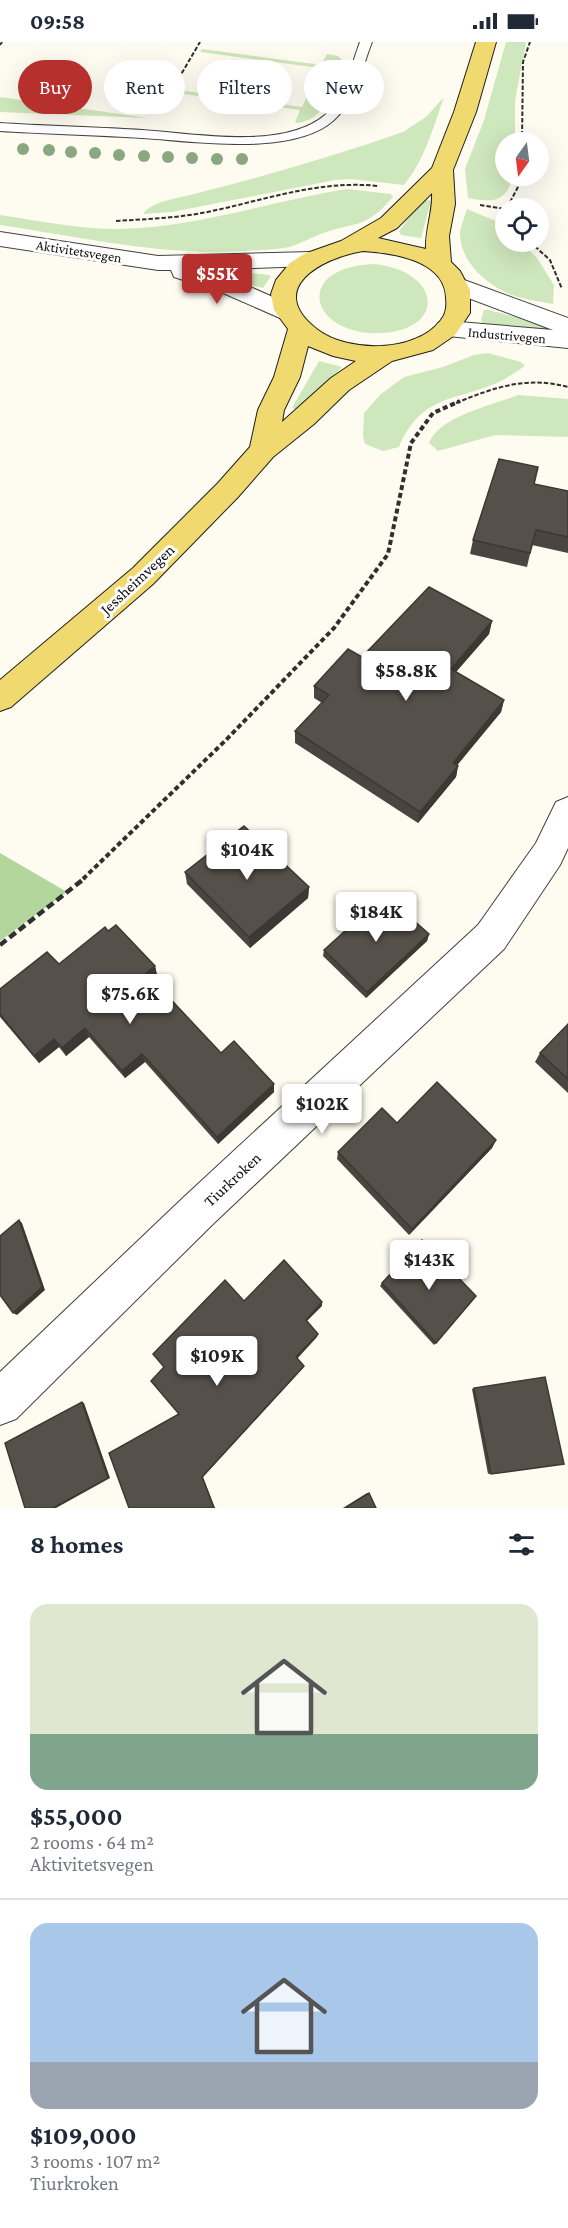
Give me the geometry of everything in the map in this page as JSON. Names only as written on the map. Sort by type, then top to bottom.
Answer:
[{"type":"main road","points":[[347,246],[372,244],[396,247],[412,251],[439,265],[456,285],[459,295],[458,313],[447,329],[420,346],[384,354],[338,348],[314,338],[295,321],[285,299],[287,284],[296,270],[310,259],[347,246],[389,223],[442,170],[465,112],[486,42]]},
{"type":"main road","points":[[439,265],[437,236],[444,204],[442,170]]},
{"type":"main road","name":"Jessheimvegen","points":[[263,450],[271,410],[286,377],[295,321]]},
{"type":"main road","name":"Jessheimvegen","points":[[0,698],[143,576],[228,490],[263,450],[305,418],[340,384],[384,354]]},
{"type":"street","name":"Aktivitetsvegen","points":[[0,239],[158,263],[310,259]]},
{"type":"street","name":"Aktivitetsvegen","points":[[158,263],[232,288],[295,321]]},
{"type":"street","name":"Industrivegen","points":[[456,285],[568,327]]},
{"type":"street","name":"Industrivegen","points":[[447,329],[568,340]]},
{"type":"street","name":"Tiurkroken","points":[[0,1403],[191,1218],[434,993],[490,938],[548,854],[568,812]]},
{"type":"lane","points":[[0,128],[241,140],[282,137],[311,130],[329,119],[339,107],[366,42]]},
{"type":"path","points":[[522,132],[523,62],[530,42]]},
{"type":"path","points":[[108,221],[158,219],[210,212],[336,184],[386,187]]},
{"type":"path","points":[[476,204],[495,209]]},
{"type":"path","points":[[541,252],[550,260],[562,285],[562,293]]},
{"type":"path","points":[[0,945],[88,875],[226,741],[334,628],[388,554],[411,443],[434,412],[482,392],[509,384],[546,381],[568,387]]},
{"type":"green space","points":[[506,42],[526,42],[515,101],[515,132],[495,132],[495,186],[510,186],[503,196],[492,200],[468,198],[465,169],[484,120]]},
{"type":"green space","points":[[202,49],[284,60],[260,60],[200,52]]},
{"type":"green space","points":[[327,54],[338,56],[342,60],[324,60]]},
{"type":"green space","points":[[292,61],[304,63],[304,66],[292,64]]},
{"type":"green space","points":[[185,91],[197,92],[197,96],[185,94]]},
{"type":"green space","points":[[0,97],[18,100],[18,113],[0,112]]},
{"type":"green space","points":[[444,97],[418,165],[404,185],[350,179],[335,180],[172,212],[143,214],[152,206],[166,201],[300,165],[403,132],[426,117]]},
{"type":"green space","points":[[304,103],[304,114],[317,114],[306,121],[297,123],[295,122],[300,110],[292,109],[292,106],[302,107]]},
{"type":"green space","points":[[92,110],[104,112],[104,114],[148,118],[49,114],[92,114]]},
{"type":"green space","points":[[347,189],[391,194],[393,197],[368,219],[323,233],[293,246],[278,249],[183,251],[91,240],[0,225],[0,215],[89,228],[118,229],[176,224]]},
{"type":"green space","points":[[423,199],[431,201],[421,238],[401,235],[399,231]]},
{"type":"green space","points":[[467,209],[495,221],[495,252],[531,252],[554,285],[553,304],[507,293],[490,283],[468,261],[461,242],[461,229]]},
{"type":"green space","points":[[374,264],[396,269],[413,277],[423,288],[428,300],[426,311],[418,322],[403,329],[382,333],[358,331],[339,324],[326,314],[320,301],[321,288],[330,277],[348,268]]},
{"type":"green space","points":[[201,267],[271,276],[263,288],[199,273]]},
{"type":"green space","points":[[484,310],[556,327],[554,333],[483,323],[481,320]]},
{"type":"green space","points":[[488,353],[521,362],[525,366],[501,381],[430,408],[418,417],[399,447],[383,451],[365,444],[364,413],[381,394],[404,377],[443,367],[474,355]]},
{"type":"green space","points":[[319,361],[342,367],[298,410],[292,408]]},
{"type":"green space","points":[[518,395],[568,399],[568,437],[495,435],[438,451],[429,443],[435,434],[455,419],[481,407]]},
{"type":"green space","points":[[0,853],[67,892],[0,941]]},
{"type":"building","points":[[499,459],[538,467],[534,484],[568,491],[568,537],[536,530],[530,553],[473,540]]},
{"type":"building","points":[[429,587],[492,621],[451,669],[504,700],[453,763],[458,766],[420,812],[295,731],[329,695],[314,686],[348,649],[362,657]]},
{"type":"building","points":[[244,826],[309,887],[249,937],[185,872]]},
{"type":"building","points":[[385,895],[429,934],[367,992],[324,950]]},
{"type":"building","points":[[116,925],[155,966],[146,973],[221,1053],[234,1041],[274,1084],[217,1137],[142,1054],[122,1071],[85,1028],[62,1048],[54,1039],[34,1056],[0,1014],[0,989],[47,952],[59,964],[105,927],[108,931]]},
{"type":"building","points":[[568,1024],[568,1079],[540,1053]]},
{"type":"building","points":[[437,1082],[496,1140],[412,1229],[338,1152],[382,1108],[397,1123]]},
{"type":"building","points":[[19,1220],[42,1287],[13,1313],[0,1295],[0,1236]]},
{"type":"building","points":[[422,1240],[476,1296],[436,1343],[382,1283]]},
{"type":"building","points":[[284,1260],[322,1302],[306,1320],[318,1334],[296,1357],[304,1366],[202,1477],[214,1508],[129,1508],[109,1453],[179,1414],[151,1381],[164,1367],[153,1354],[225,1280],[244,1301]]},
{"type":"building","points":[[545,1377],[564,1464],[491,1474],[474,1388]]},
{"type":"building","points":[[82,1402],[108,1478],[53,1508],[25,1508],[5,1443]]},
{"type":"building","points":[[369,1493],[376,1508],[345,1508]]}]
